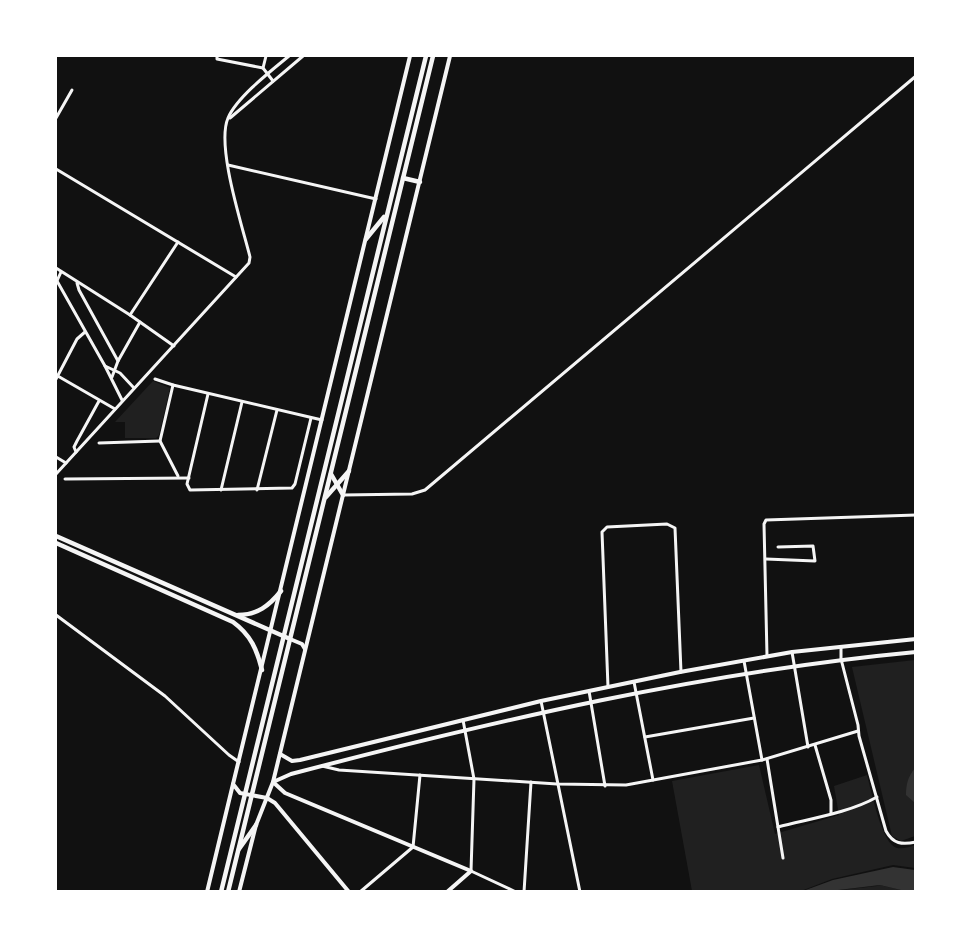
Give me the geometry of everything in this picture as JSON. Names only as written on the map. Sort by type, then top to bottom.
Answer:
[{"type":"main road","points":[[207,891],[410,56]]},
{"type":"main road","points":[[221,891],[426,56]]},
{"type":"main road","points":[[228,891],[433,56]]},
{"type":"main road","points":[[239,891],[256,825],[273,782],[450,56]]},
{"type":"main road","points":[[403,178],[420,182]]},
{"type":"main road","points":[[366,239],[386,215]]},
{"type":"main road","points":[[324,499],[349,471]]},
{"type":"main road","points":[[331,474],[343,495]]},
{"type":"main road","points":[[56,536],[302,644],[306,650]]},
{"type":"main road","points":[[56,543],[233,622],[254,643],[262,670]]},
{"type":"main road","points":[[235,615],[248,615],[261,610],[281,591]]},
{"type":"main road","points":[[280,754],[292,761],[300,760],[541,701],[766,656],[915,639]]},
{"type":"main road","points":[[273,782],[291,774],[465,729],[636,692],[794,665],[915,652]]},
{"type":"main road","points":[[273,782],[285,793],[471,871],[447,891]]},
{"type":"main road","points":[[233,784],[236,790],[245,795],[267,798],[278,807],[349,891]]},
{"type":"main road","points":[[238,851],[256,825]]},
{"type":"street","points":[[263,68],[266,56]]},
{"type":"street","points":[[56,474],[247,266],[250,257],[228,165],[224,135],[227,122],[235,107],[267,74],[289,56]]},
{"type":"street","points":[[227,122],[303,56]]},
{"type":"street","points":[[217,57],[263,68],[273,81]]},
{"type":"street","points":[[343,495],[412,494],[425,490],[915,76]]},
{"type":"street","points":[[56,118],[72,90]]},
{"type":"street","points":[[228,165],[376,199]]},
{"type":"street","points":[[56,169],[236,277]]},
{"type":"street","points":[[130,315],[178,242]]},
{"type":"street","points":[[56,268],[174,346]]},
{"type":"street","points":[[61,272],[56,282],[105,366],[122,401]]},
{"type":"street","points":[[77,282],[79,290],[118,361]]},
{"type":"street","points":[[112,379],[118,361],[140,322]]},
{"type":"street","points":[[86,332],[77,339],[56,377],[115,409]]},
{"type":"street","points":[[105,366],[114,370],[134,388]]},
{"type":"street","points":[[155,379],[208,394],[322,420]]},
{"type":"street","points":[[172,385],[160,441],[178,477]]},
{"type":"street","points":[[208,394],[189,478],[188,489],[195,491],[294,487],[311,418]]},
{"type":"street","points":[[76,452],[74,447],[99,400]]},
{"type":"street","points":[[221,490],[242,402]]},
{"type":"street","points":[[257,490],[277,410]]},
{"type":"street","points":[[99,443],[160,441]]},
{"type":"street","points":[[56,457],[66,463]]},
{"type":"street","points":[[65,479],[189,478]]},
{"type":"street","points":[[766,656],[764,524],[766,520],[915,515]]},
{"type":"street","points":[[608,687],[602,532],[607,527],[667,524],[675,528],[681,672]]},
{"type":"street","points":[[766,559],[814,561],[813,546],[778,547]]},
{"type":"street","points":[[56,615],[165,696],[239,762]]},
{"type":"street","points":[[841,647],[841,659],[858,731],[886,831],[896,843],[915,842]]},
{"type":"street","points":[[792,652],[808,747]]},
{"type":"street","points":[[744,661],[762,760]]},
{"type":"street","points":[[634,682],[653,780]]},
{"type":"street","points":[[589,691],[605,786]]},
{"type":"street","points":[[541,701],[580,891]]},
{"type":"street","points":[[645,737],[754,718]]},
{"type":"street","points":[[463,720],[474,779],[471,871],[516,891]]},
{"type":"street","points":[[322,766],[339,770],[474,779],[605,786],[626,785],[767,759],[858,731]]},
{"type":"street","points":[[815,745],[831,800],[831,813]]},
{"type":"street","points":[[767,759],[783,858]]},
{"type":"street","points":[[360,891],[413,847],[420,775]]},
{"type":"street","points":[[524,891],[531,782]]},
{"type":"street","points":[[778,827],[865,803],[876,796]]},
{"type":"shaded area","points":[[153,381],[170,388],[159,435],[156,438],[125,438],[125,422],[115,422]]},
{"type":"shaded area","points":[[915,660],[915,836],[901,841],[892,836],[852,667]]},
{"type":"shaded area","points":[[759,765],[775,834],[839,815],[834,786],[867,775],[882,828],[892,845],[897,848],[915,845],[915,868],[893,865],[832,879],[801,891],[692,891],[672,781]]},
{"type":"shaded area","points":[[915,768],[915,803],[906,795],[906,787]]},
{"type":"shaded area","points":[[893,867],[915,870],[915,891],[880,885],[830,891],[803,891],[833,880]]},
{"type":"shaded area","points":[[877,886],[905,891],[832,891]]}]
